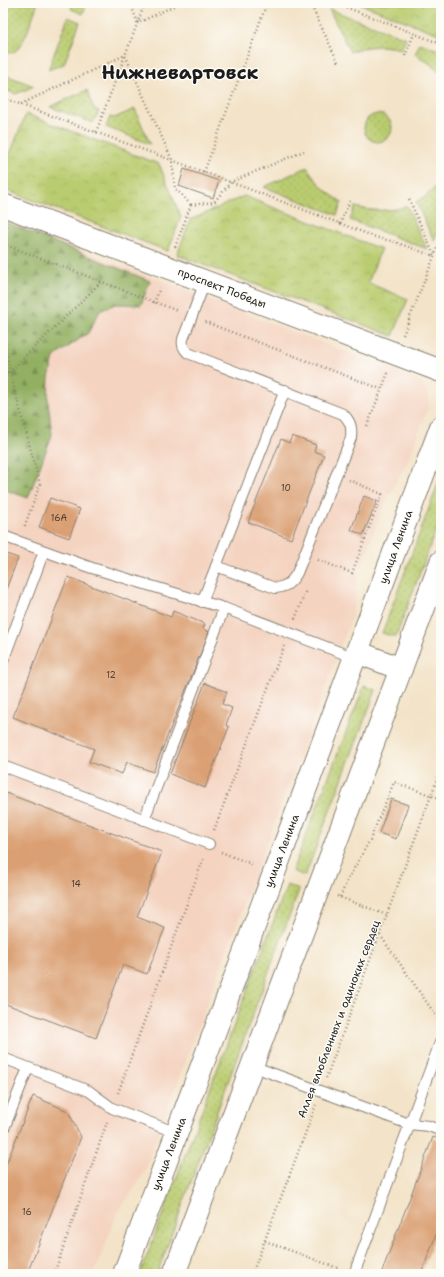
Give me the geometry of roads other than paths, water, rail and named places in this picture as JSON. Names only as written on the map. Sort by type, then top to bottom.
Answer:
[{"type":"main road","name":"проспект Победы","points":[[3,205],[441,371]]},
{"type":"main road","name":"улица Ленина","points":[[124,1274],[441,427]]},
{"type":"main road","points":[[174,1274],[441,562]]},
{"type":"main road","points":[[356,655],[401,669]]},
{"type":"lane","points":[[205,282],[182,339],[184,350],[188,353],[343,414],[349,420],[352,428],[351,438],[298,573],[292,582],[284,587],[275,588],[216,566]]},
{"type":"lane","points":[[202,602],[285,390]]},
{"type":"lane","points":[[3,536],[92,568],[224,608],[289,633],[356,655]]},
{"type":"lane","points":[[3,661],[44,551]]},
{"type":"lane","points":[[144,820],[224,608]]},
{"type":"lane","points":[[3,766],[209,844]]},
{"type":"lane","points":[[350,1273],[410,1124],[441,1040]]},
{"type":"lane","points":[[3,1058],[89,1091],[112,1108],[177,1133]]},
{"type":"lane","points":[[252,1066],[410,1124],[429,1126],[441,1131]]},
{"type":"lane","points":[[3,1131],[28,1068]]},
{"type":"district","name":"Нижневартовск","points":[[180,72]]}]
